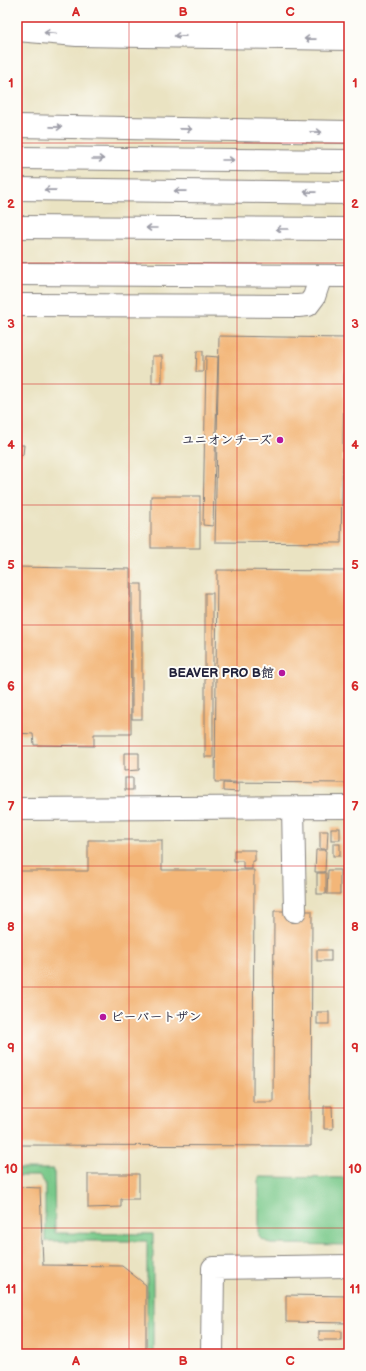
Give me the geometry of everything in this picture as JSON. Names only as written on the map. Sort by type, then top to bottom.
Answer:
[{"type":"main road","points":[[17,17],[349,19]]},
{"type":"main road","points":[[17,30],[77,34],[349,39]]},
{"type":"main road","points":[[17,126],[349,132]]},
{"type":"main road","points":[[17,158],[349,161]]},
{"type":"main road","points":[[17,189],[349,193]]},
{"type":"main road","points":[[17,227],[349,229]]},
{"type":"main road","points":[[17,274],[349,276]]},
{"type":"main road","points":[[17,305],[298,306],[308,305],[314,297],[321,276]]},
{"type":"main road","points":[[17,809],[349,807]]},
{"type":"main road","points":[[293,808],[295,911]]},
{"type":"main road","points":[[212,1354],[213,1268],[349,1266]]},
{"type":"green space","points":[[17,1169],[54,1169],[55,1233],[153,1234],[153,1354],[147,1354],[147,1241],[45,1241],[45,1183],[39,1176],[17,1176]]},
{"type":"green space","points":[[259,1177],[349,1178],[349,1245],[270,1244],[259,1237]]},
{"type":"building","name":"ユニオンチーズ","points":[[219,336],[345,338],[341,543],[215,542]]},
{"type":"building","points":[[197,351],[203,351],[203,372],[196,372]]},
{"type":"building","points":[[152,356],[162,356],[162,383],[152,383]]},
{"type":"building","points":[[206,356],[218,357],[213,526],[203,525]]},
{"type":"building","points":[[17,445],[24,445],[23,455],[17,454]]},
{"type":"building","points":[[151,496],[200,496],[200,548],[151,548]]},
{"type":"building","points":[[17,567],[130,569],[131,734],[94,734],[94,746],[34,745],[33,734],[17,733]]},
{"type":"building","name":"BEAVER PRO B館","points":[[217,570],[349,571],[349,783],[215,782]]},
{"type":"building","points":[[132,584],[142,584],[142,719],[132,719]]},
{"type":"building","points":[[205,593],[213,593],[213,757],[205,757]]},
{"type":"building","points":[[124,753],[139,753],[139,770],[124,771]]},
{"type":"building","points":[[125,778],[133,778],[133,790],[125,790]]},
{"type":"building","points":[[223,783],[239,784],[239,792],[223,791]]},
{"type":"building","points":[[331,828],[340,828],[340,840],[331,840]]},
{"type":"building","points":[[320,831],[328,831],[327,849],[320,849]]},
{"type":"building","points":[[88,840],[162,840],[162,870],[254,870],[253,1102],[273,1102],[274,911],[312,911],[311,1146],[17,1145],[17,871],[88,871]]},
{"type":"building","points":[[333,844],[340,844],[340,856],[333,856]]},
{"type":"building","points":[[234,850],[255,850],[255,861],[252,861],[252,869],[243,869],[243,861],[234,861]]},
{"type":"building","points":[[316,850],[326,850],[325,872],[315,872]]},
{"type":"building","points":[[328,870],[340,870],[340,894],[327,894]]},
{"type":"building","points":[[317,873],[326,873],[326,894],[317,894]]},
{"type":"building","points":[[317,950],[331,950],[331,961],[317,961]]},
{"type":"building","points":[[317,1012],[329,1012],[329,1024],[317,1024]]},
{"type":"building","points":[[347,1083],[349,1083],[349,1092],[347,1092]]},
{"type":"building","points":[[324,1106],[332,1106],[333,1129],[324,1129]]},
{"type":"building","points":[[88,1174],[139,1174],[139,1199],[121,1199],[121,1207],[88,1208]]},
{"type":"building","points":[[17,1187],[40,1188],[43,1265],[122,1266],[146,1285],[146,1354],[17,1354]]},
{"type":"building","points":[[286,1295],[349,1296],[349,1323],[286,1322]]},
{"type":"building","points":[[319,1331],[341,1331],[341,1340],[319,1340]]},
{"type":"place","name":"ユニオンチーズ","points":[[280,440]]},
{"type":"place","name":"BEAVER PRO B館","points":[[282,673]]},
{"type":"place","name":"ビーバートザン","points":[[103,1017]]}]
